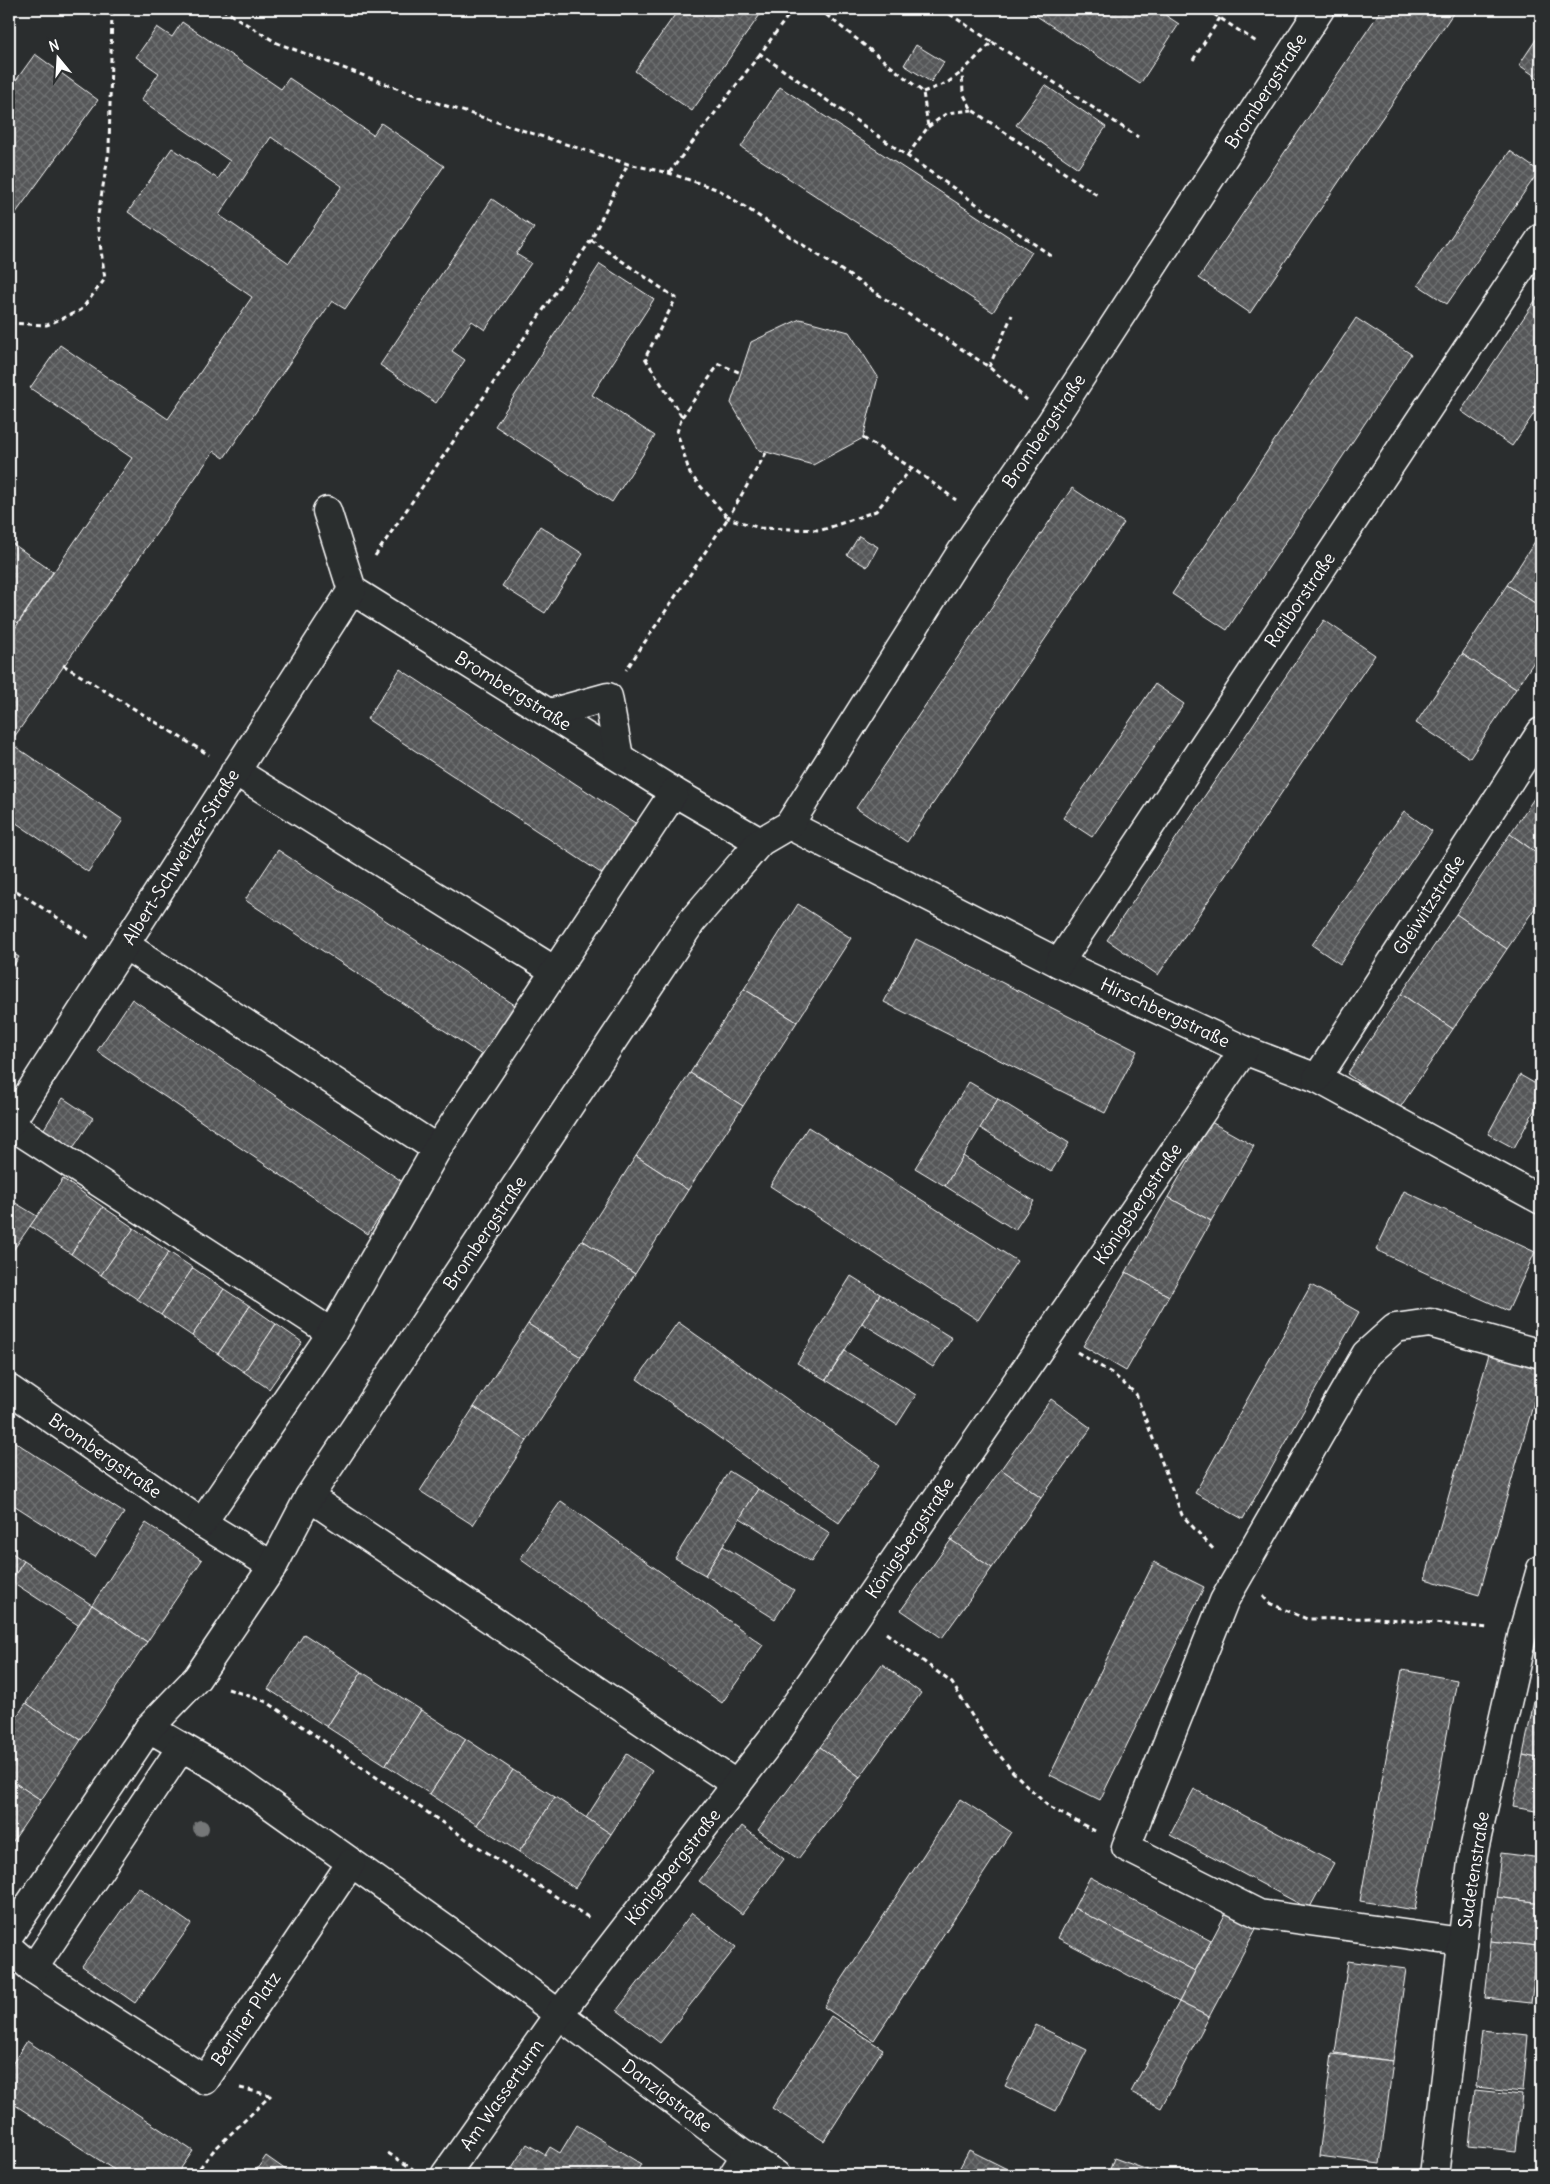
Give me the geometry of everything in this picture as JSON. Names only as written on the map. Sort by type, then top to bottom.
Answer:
[{"type":"street","name":"Brombergstraße","points":[[9,1389],[202,1523],[273,1566],[309,1497],[692,921],[760,842],[789,825],[984,519],[1052,421],[1320,9]]},
{"type":"street","name":"Ratiborstraße","points":[[1059,963],[1541,238]]},
{"type":"street","points":[[327,511],[352,590]]},
{"type":"street","name":"Brombergstraße","points":[[352,590],[674,792],[760,842]]},
{"type":"street","name":"Albert-Schweitzer-Straße","points":[[9,1124],[352,590]]},
{"type":"street","points":[[550,713],[608,697],[619,757]]},
{"type":"street","name":"Gleiwitzstraße","points":[[1317,1078],[1541,732]]},
{"type":"street","points":[[235,771],[555,971]]},
{"type":"street","points":[[202,1523],[332,1332],[437,1149],[674,792]]},
{"type":"street","name":"Hirschbergstraße","points":[[789,825],[1059,963],[1244,1050],[1317,1078],[1541,1200]]},
{"type":"street","points":[[121,951],[437,1149]]},
{"type":"street","name":"Königsbergstraße","points":[[559,2014],[776,1735],[1244,1050]]},
{"type":"street","points":[[9,1124],[332,1332]]},
{"type":"street","points":[[1462,1942],[1259,1914],[1126,1847],[1224,1601],[1366,1354],[1396,1328],[1430,1323],[1541,1354]]},
{"type":"street","points":[[309,1497],[737,1784]]},
{"type":"street","points":[[16,1957],[149,1728],[196,1678],[273,1566]]},
{"type":"street","name":"Sudetenstraße","points":[[1434,2175],[1473,1854],[1523,1632],[1541,1569]]},
{"type":"street","points":[[149,1728],[220,1769],[514,1979],[559,2014]]},
{"type":"street","points":[[16,1957],[181,1748]]},
{"type":"street","name":"Berliner Platz","points":[[16,1957],[205,2080],[351,1863]]},
{"type":"street","name":"Danzigstraße","points":[[559,2014],[739,2165],[776,2175]]},
{"type":"street","name":"Am Wasserturm","points":[[445,2175],[559,2014]]},
{"type":"path","points":[[9,323],[47,325],[81,310],[106,279],[96,221],[109,151],[112,9]]},
{"type":"path","points":[[222,9],[277,42],[430,101],[628,164],[669,173],[719,190],[989,367],[1052,421]]},
{"type":"path","points":[[669,173],[793,9]]},
{"type":"path","points":[[819,9],[923,92],[928,127]]},
{"type":"path","points":[[942,9],[1138,137]]},
{"type":"path","points":[[1206,9],[1286,61]]},
{"type":"path","points":[[1193,60],[1220,18]]},
{"type":"path","points":[[923,92],[947,83],[962,72],[992,42]]},
{"type":"path","points":[[760,54],[1053,257]]},
{"type":"path","points":[[962,72],[963,93],[972,110],[1097,195]]},
{"type":"path","points":[[906,156],[928,127],[947,113],[972,110]]},
{"type":"path","points":[[352,590],[591,240],[628,164]]},
{"type":"path","points":[[591,240],[676,298],[645,358],[682,417]]},
{"type":"path","points":[[989,367],[1012,315]]},
{"type":"path","points":[[741,373],[719,364],[682,417],[677,432],[690,474],[728,518],[760,528],[822,530],[876,511],[912,468]]},
{"type":"path","points":[[863,438],[912,468],[984,519]]},
{"type":"path","points":[[608,697],[728,518],[766,452]]},
{"type":"path","points":[[63,665],[235,771]]},
{"type":"path","points":[[9,886],[121,951]]},
{"type":"path","points":[[1049,1336],[1113,1374],[1136,1394],[1182,1515],[1208,1546],[1242,1571],[1269,1603],[1307,1619],[1378,1618],[1523,1632]]},
{"type":"path","points":[[859,1613],[952,1683],[984,1737],[1013,1772],[1049,1807],[1126,1847]]},
{"type":"path","points":[[196,1678],[267,1702],[469,1841],[619,1937]]},
{"type":"path","points":[[194,2175],[214,2150],[271,2095]]},
{"type":"path","points":[[388,2153],[415,2171]]},
{"type":"building","points":[[679,9],[764,9],[692,111],[635,71]]},
{"type":"building","points":[[1026,9],[1156,9],[1179,24],[1140,84]]},
{"type":"building","points":[[1382,9],[1456,9],[1250,313],[1199,278]]},
{"type":"building","points":[[182,22],[281,89],[289,78],[373,135],[381,123],[444,166],[345,309],[332,301],[224,458],[214,451],[10,743],[123,820],[88,872],[9,818],[9,637],[132,458],[30,388],[60,345],[168,419],[252,297],[128,212],[172,148],[218,179],[230,161],[141,100],[159,73],[136,57],[157,27],[172,37]],"holes":[[[271,137],[342,186],[289,263],[219,215]]]},
{"type":"building","points":[[1541,32],[1541,80],[1519,65]]},
{"type":"building","points":[[916,45],[944,62],[931,82],[904,65]]},
{"type":"building","points":[[35,54],[98,100],[10,221],[9,90]]},
{"type":"building","points":[[1045,85],[1106,127],[1078,168],[1016,125]]},
{"type":"building","points":[[780,87],[1032,252],[993,312],[741,147]]},
{"type":"building","points":[[1510,151],[1539,171],[1447,304],[1418,285]]},
{"type":"building","points":[[492,199],[534,228],[516,254],[531,263],[485,330],[472,321],[452,351],[465,360],[436,403],[380,365]]},
{"type":"building","points":[[600,264],[654,299],[592,395],[655,436],[612,502],[495,426]]},
{"type":"building","points":[[1541,292],[1541,403],[1512,446],[1461,411]]},
{"type":"building","points":[[1356,318],[1411,354],[1227,630],[1172,594]]},
{"type":"building","points":[[800,319],[849,332],[878,377],[863,438],[813,465],[759,450],[731,403],[751,342]]},
{"type":"building","points":[[1072,488],[1124,523],[907,842],[856,808]]},
{"type":"building","points":[[540,526],[583,554],[545,613],[502,586]]},
{"type":"building","points":[[1541,532],[1541,607],[1507,585]]},
{"type":"building","points":[[859,536],[878,547],[867,567],[847,555]]},
{"type":"building","points":[[9,541],[53,572],[18,623],[9,616]]},
{"type":"building","points":[[1507,585],[1541,607],[1541,651],[1516,689],[1462,654]]},
{"type":"building","points":[[1324,620],[1375,655],[1158,975],[1107,940]]},
{"type":"building","points":[[1462,654],[1516,689],[1470,758],[1416,723]]},
{"type":"building","points":[[400,669],[646,830],[613,881],[367,719]]},
{"type":"building","points":[[1155,684],[1184,704],[1092,837],[1063,818]]},
{"type":"building","points":[[1541,788],[1541,856],[1510,834]]},
{"type":"building","points":[[1404,811],[1432,831],[1340,964],[1312,945]]},
{"type":"building","points":[[1510,834],[1541,856],[1541,899],[1507,949],[1456,914]]},
{"type":"building","points":[[278,850],[524,1011],[491,1061],[245,900]]},
{"type":"building","points":[[798,904],[851,938],[797,1022],[744,989]]},
{"type":"building","points":[[1456,914],[1507,949],[1453,1029],[1401,994]]},
{"type":"building","points":[[916,939],[1137,1051],[1105,1113],[884,1002]]},
{"type":"building","points":[[9,951],[19,957],[9,973]]},
{"type":"building","points":[[744,989],[797,1022],[743,1106],[690,1073]]},
{"type":"building","points":[[1401,994],[1453,1029],[1399,1109],[1347,1074]]},
{"type":"building","points":[[132,999],[403,1182],[368,1234],[97,1051]]},
{"type":"building","points":[[690,1073],[743,1106],[688,1190],[636,1156]]},
{"type":"building","points":[[1520,1075],[1541,1087],[1541,1098],[1514,1148],[1488,1134]]},
{"type":"building","points":[[969,1082],[998,1099],[945,1186],[915,1168]]},
{"type":"building","points":[[63,1098],[93,1118],[71,1151],[42,1132]]},
{"type":"building","points":[[998,1099],[1069,1143],[1051,1172],[980,1128]]},
{"type":"building","points":[[1211,1122],[1254,1146],[1211,1221],[1168,1197]]},
{"type":"building","points":[[808,1127],[1017,1261],[978,1320],[770,1186]]},
{"type":"building","points":[[636,1156],[688,1190],[635,1274],[582,1240]]},
{"type":"building","points":[[963,1156],[1034,1201],[1015,1230],[945,1186]]},
{"type":"building","points":[[63,1179],[103,1207],[71,1254],[30,1226]]},
{"type":"building","points":[[1404,1191],[1535,1252],[1508,1311],[1376,1250]]},
{"type":"building","points":[[1168,1197],[1211,1221],[1169,1296],[1126,1272]]},
{"type":"building","points":[[9,1199],[37,1216],[9,1256]]},
{"type":"building","points":[[103,1207],[134,1228],[101,1275],[71,1254]]},
{"type":"building","points":[[134,1228],[169,1252],[137,1299],[101,1275]]},
{"type":"building","points":[[582,1240],[635,1274],[581,1357],[528,1324]]},
{"type":"building","points":[[169,1252],[193,1268],[161,1315],[137,1299]]},
{"type":"building","points":[[193,1268],[224,1289],[192,1336],[161,1315]]},
{"type":"building","points":[[1126,1272],[1169,1296],[1126,1371],[1083,1346]]},
{"type":"building","points":[[851,1276],[880,1294],[826,1380],[797,1363]]},
{"type":"building","points":[[1311,1285],[1359,1312],[1243,1519],[1195,1493]]},
{"type":"building","points":[[224,1289],[250,1306],[218,1354],[192,1336]]},
{"type":"building","points":[[880,1294],[952,1338],[933,1367],[862,1323]]},
{"type":"building","points":[[250,1306],[276,1324],[244,1372],[218,1354]]},
{"type":"building","points":[[678,1322],[880,1465],[839,1523],[637,1379]]},
{"type":"building","points":[[276,1324],[302,1342],[269,1389],[244,1372]]},
{"type":"building","points":[[528,1324],[581,1357],[527,1441],[474,1407]]},
{"type":"building","points":[[845,1351],[916,1395],[897,1425],[826,1380]]},
{"type":"building","points":[[1489,1354],[1541,1369],[1541,1377],[1479,1595],[1425,1579]]},
{"type":"building","points":[[1051,1399],[1091,1428],[1041,1498],[1001,1469]]},
{"type":"building","points":[[474,1407],[527,1441],[473,1525],[420,1491]]},
{"type":"building","points":[[9,1438],[124,1513],[95,1557],[9,1502]]},
{"type":"building","points":[[1001,1469],[1041,1498],[992,1568],[951,1540]]},
{"type":"building","points":[[729,1471],[758,1489],[705,1575],[675,1558]]},
{"type":"building","points":[[758,1489],[830,1533],[811,1562],[740,1518]]},
{"type":"building","points":[[561,1501],[763,1645],[722,1703],[520,1559]]},
{"type":"building","points":[[146,1523],[202,1560],[147,1642],[92,1605]]},
{"type":"building","points":[[951,1540],[992,1568],[942,1638],[901,1610]]},
{"type":"building","points":[[723,1546],[794,1590],[775,1619],[705,1575]]},
{"type":"building","points":[[9,1551],[24,1561],[9,1584]]},
{"type":"building","points":[[24,1561],[92,1605],[78,1625],[11,1581]]},
{"type":"building","points":[[1154,1562],[1204,1587],[1100,1800],[1050,1775]]},
{"type":"building","points":[[92,1605],[147,1642],[81,1740],[26,1703]]},
{"type":"building","points":[[304,1634],[362,1672],[327,1727],[268,1689]]},
{"type":"building","points":[[882,1664],[921,1693],[860,1777],[820,1747]]},
{"type":"building","points":[[1541,1664],[1541,1718],[1531,1716]]},
{"type":"building","points":[[1402,1670],[1457,1680],[1415,1910],[1360,1901]]},
{"type":"building","points":[[362,1672],[421,1710],[386,1765],[327,1727]]},
{"type":"building","points":[[26,1703],[81,1740],[41,1800],[9,1779],[9,1728]]},
{"type":"building","points":[[421,1710],[466,1739],[430,1794],[386,1765]]},
{"type":"building","points":[[1531,1716],[1541,1718],[1541,1759],[1523,1755]]},
{"type":"building","points":[[466,1739],[513,1770],[477,1825],[430,1794]]},
{"type":"building","points":[[820,1747],[860,1777],[798,1859],[758,1830]]},
{"type":"building","points":[[627,1754],[652,1771],[611,1834],[586,1818]]},
{"type":"building","points":[[1523,1755],[1541,1759],[1541,1812],[1513,1807]]},
{"type":"building","points":[[513,1770],[555,1797],[519,1852],[477,1825]]},
{"type":"building","points":[[9,1779],[41,1800],[9,1847]]},
{"type":"building","points":[[1194,1789],[1334,1863],[1309,1909],[1170,1835]]},
{"type":"building","points":[[555,1797],[611,1834],[575,1888],[519,1852]]},
{"type":"building","points":[[960,1799],[1011,1832],[874,2040],[824,2007]]},
{"type":"building","points":[[742,1826],[784,1859],[742,1914],[699,1881]]},
{"type":"building","points":[[1501,1853],[1541,1858],[1541,1903],[1496,1897]]},
{"type":"building","points":[[1090,1877],[1211,1941],[1195,1971],[1074,1908]]},
{"type":"building","points":[[138,1887],[191,1924],[135,2003],[82,1966]]},
{"type":"building","points":[[1496,1897],[1541,1903],[1538,1946],[1491,1941]]},
{"type":"building","points":[[1074,1908],[1195,1971],[1179,2002],[1058,1938]]},
{"type":"building","points":[[1228,1909],[1258,1925],[1209,2017],[1179,2002]]},
{"type":"building","points":[[692,1913],[736,1947],[660,2043],[617,2010]]},
{"type":"building","points":[[1491,1941],[1538,1946],[1531,2003],[1485,1998]]},
{"type":"building","points":[[1348,1961],[1406,1969],[1393,2061],[1335,2053]]},
{"type":"building","points":[[1179,2002],[1209,2017],[1161,2108],[1131,2092]]},
{"type":"building","points":[[831,2016],[883,2049],[824,2141],[772,2108]]},
{"type":"building","points":[[1036,2025],[1087,2050],[1056,2111],[1005,2086]]},
{"type":"building","points":[[1482,2030],[1528,2035],[1523,2092],[1476,2087]]},
{"type":"building","points":[[27,2041],[193,2151],[176,2175],[122,2175],[9,2101],[9,2069]]},
{"type":"building","points":[[1332,2054],[1393,2061],[1380,2164],[1319,2156]]},
{"type":"building","points":[[1475,2090],[1522,2095],[1516,2151],[1469,2146]]},
{"type":"building","points":[[577,2125],[641,2164],[635,2175],[507,2175],[527,2144],[545,2155],[550,2147],[560,2153]]},
{"type":"building","points":[[969,2150],[1019,2175],[956,2175]]},
{"type":"building","points":[[266,2156],[293,2175],[253,2175]]},
{"type":"building","points":[[1114,2158],[1162,2175],[1108,2175]]}]
